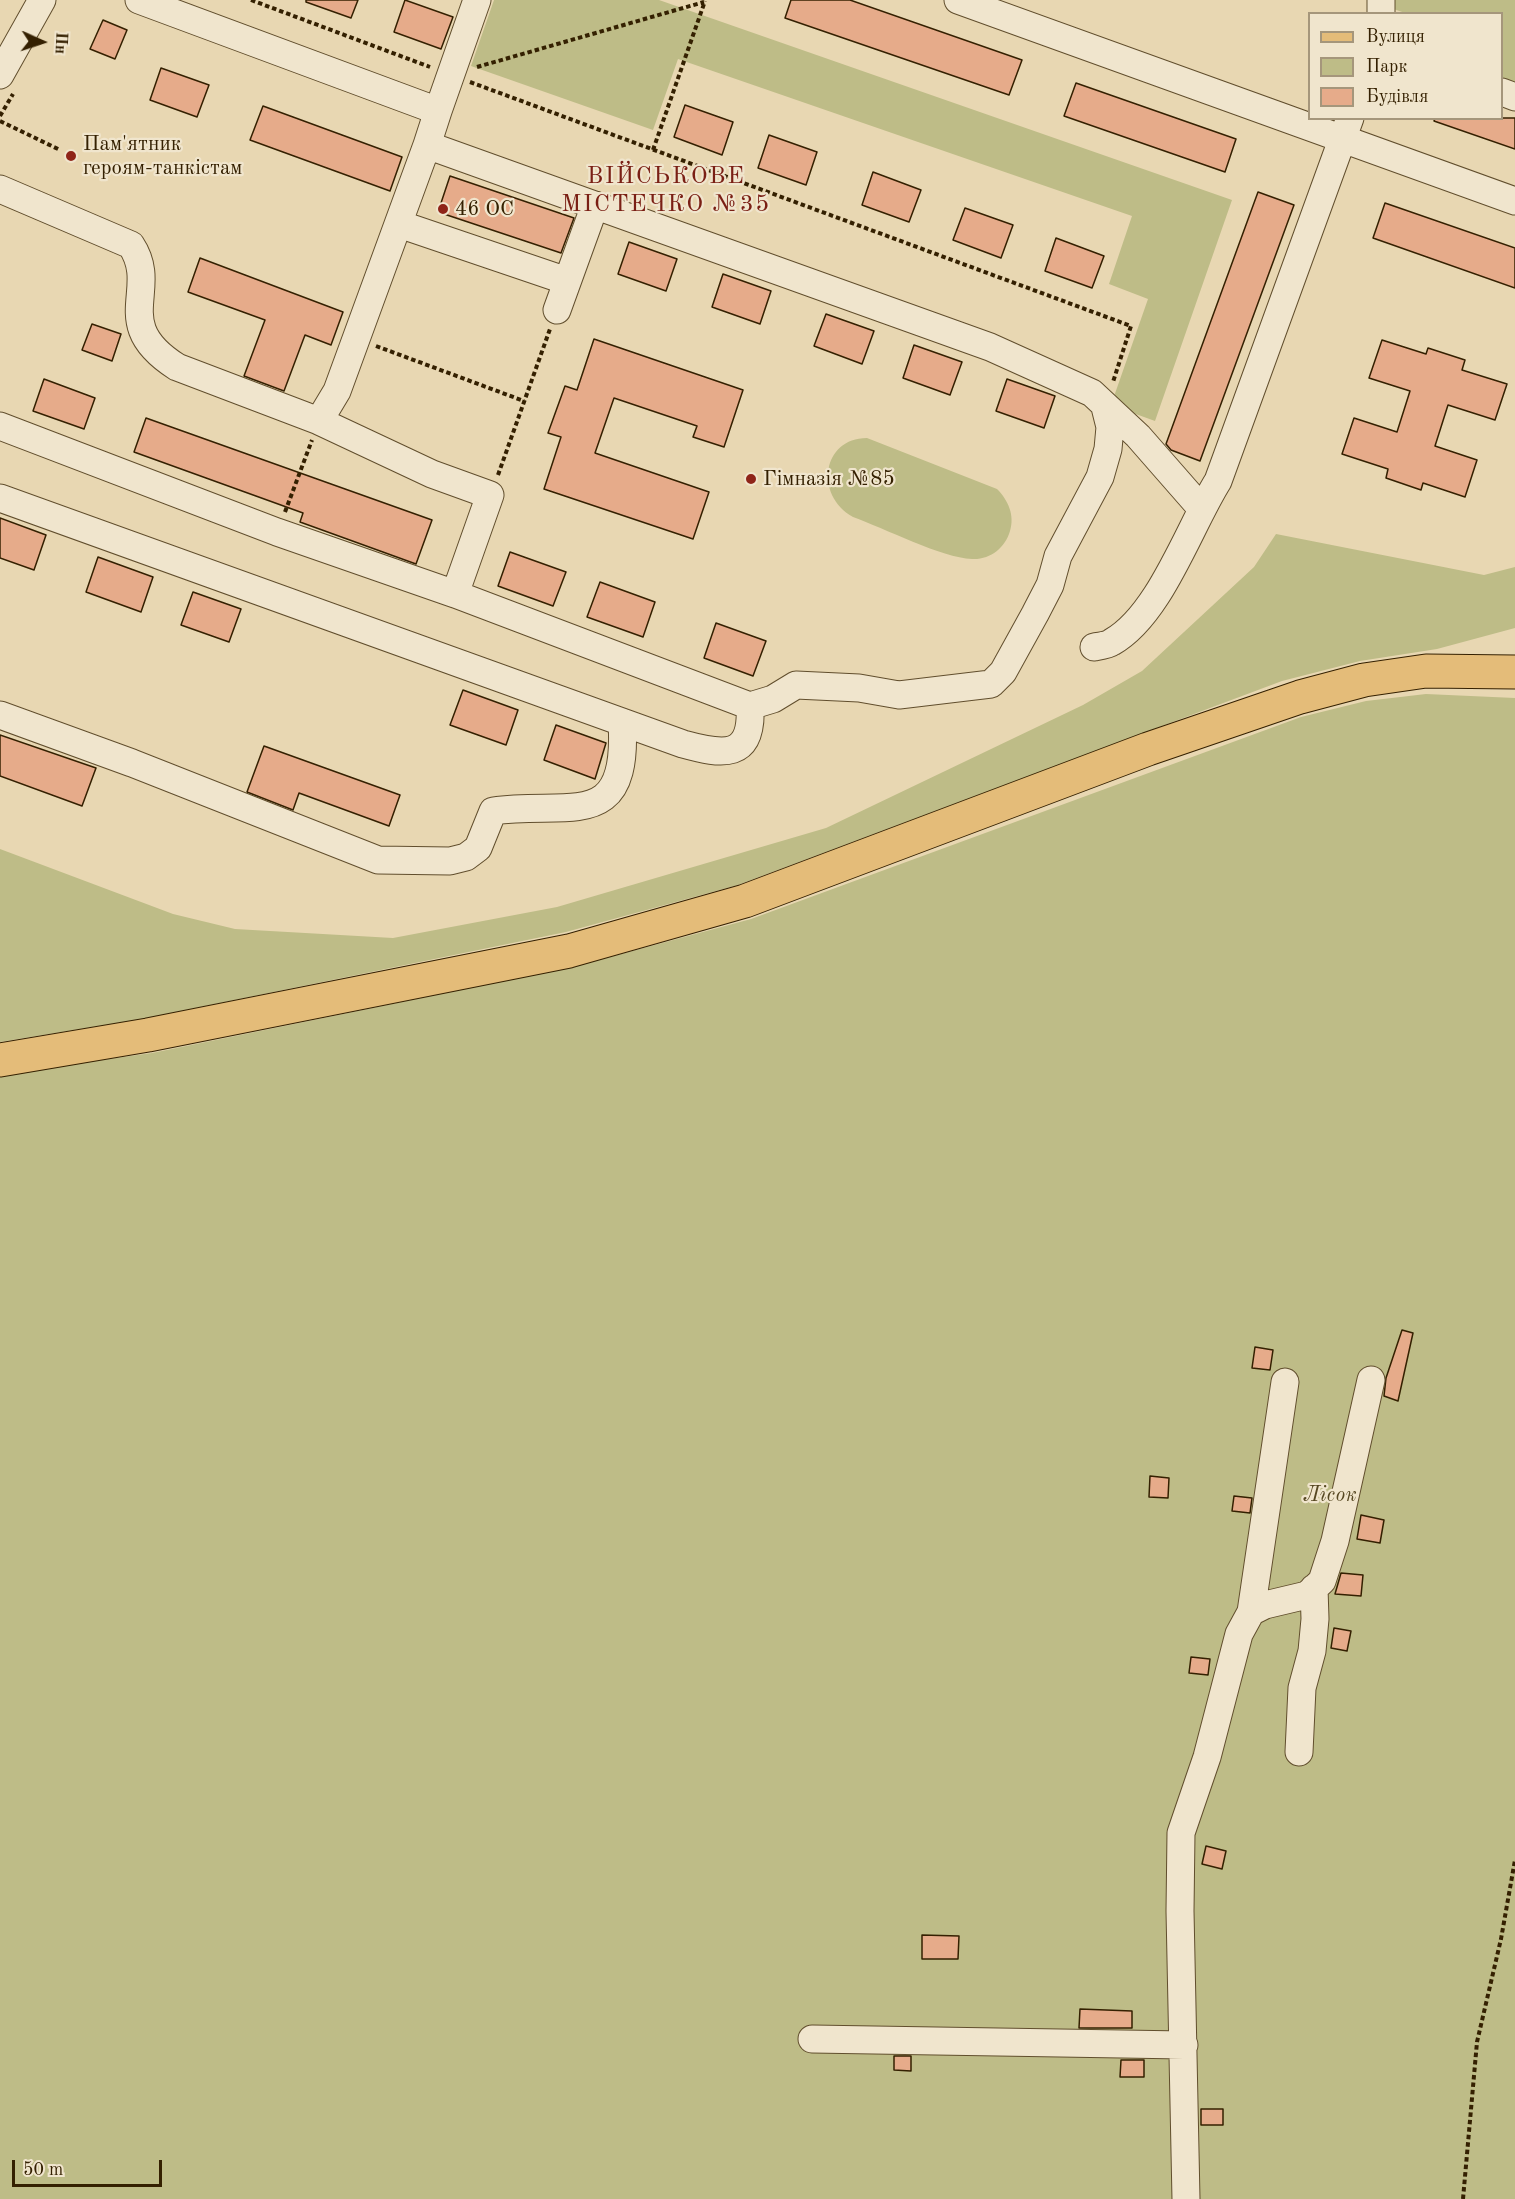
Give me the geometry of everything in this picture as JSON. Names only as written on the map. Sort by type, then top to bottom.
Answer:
[{"type":"main road","points":[[0,1060],[148,1035],[569,951],[745,901],[1148,749],[1299,697],[1364,681],[1426,671],[1515,672]]},
{"type":"street","points":[[0,75],[11,33],[42,0]]},
{"type":"street","points":[[139,0],[438,111]]},
{"type":"street","points":[[319,421],[337,391],[428,145],[477,0]]},
{"type":"street","points":[[958,0],[1308,117]]},
{"type":"street","points":[[1318,120],[1345,129],[1515,201]]},
{"type":"street","points":[[1094,647],[1112,642],[1145,613],[1167,579],[1201,508],[1218,481],[1345,129]]},
{"type":"street","points":[[428,145],[990,347],[1092,393],[1138,436],[1201,508]]},
{"type":"street","points":[[0,189],[131,245],[138,256],[141,273],[137,311],[144,336],[158,354],[177,367],[319,421],[432,474],[490,495],[455,594]]},
{"type":"street","points":[[557,310],[595,205]]},
{"type":"street","points":[[399,224],[567,281]]},
{"type":"street","points":[[0,426],[277,532],[455,594],[750,706],[773,699],[796,685],[859,688],[899,694],[991,684],[1003,672],[1035,614],[1050,585],[1058,556],[1100,477],[1108,449],[1110,427],[1105,407]]},
{"type":"street","points":[[0,498],[683,744],[722,753],[732,750],[744,740],[751,724],[750,706]]},
{"type":"street","points":[[0,715],[132,763],[378,860],[450,861],[466,857],[478,848],[493,811],[586,807],[609,795],[618,779],[622,761],[622,722]]},
{"type":"street","points":[[1251,1612],[1265,1605],[1307,1595],[1322,1581],[1335,1541],[1371,1380]]},
{"type":"street","points":[[1186,2199],[1180,1911],[1181,1833],[1207,1757],[1239,1634],[1251,1612],[1285,1382]]},
{"type":"street","points":[[1299,1752],[1302,1688],[1312,1651],[1315,1619],[1314,1588]]},
{"type":"street","points":[[812,2039],[1184,2045]]},
{"type":"path","points":[[250,0],[1131,326],[1105,407]]},
{"type":"path","points":[[450,75],[704,1]]},
{"type":"path","points":[[653,150],[704,1]]},
{"type":"path","points":[[0,121],[60,150]]},
{"type":"path","points":[[490,495],[557,310]]},
{"type":"path","points":[[356,339],[524,401]]},
{"type":"path","points":[[277,532],[319,421]]},
{"type":"path","points":[[1463,2199],[1477,2042],[1501,1939],[1515,1860]]},
{"type":"green space","points":[[494,0],[659,0],[1232,200],[1155,421],[1111,405],[1148,299],[1109,284],[1132,216],[678,59],[653,130],[471,66]]},
{"type":"green space","points":[[1387,0],[1515,0],[1515,89],[1503,84],[1503,12],[1402,12],[1388,7]]},
{"type":"green space","points":[[867,438],[997,489],[1007,503],[1012,519],[1008,537],[1001,548],[979,559],[945,554],[853,517],[832,495],[828,482],[828,469],[840,447],[852,440]]},
{"type":"green space","points":[[1276,534],[1484,575],[1515,567],[1515,628],[1437,649],[1360,661],[1282,681],[738,885],[566,932],[142,1019],[0,1042],[0,849],[173,914],[235,929],[393,938],[557,907],[826,828],[1083,705],[1142,671],[1254,567]]},
{"type":"green space","name":"Лісок","points":[[1426,694],[1515,698],[1515,2199],[0,2199],[0,1074],[152,1053],[573,967],[751,919],[1301,717],[1366,701]]},
{"type":"building","points":[[306,0],[358,0],[351,18],[306,2]]},
{"type":"building","points":[[405,0],[453,17],[441,49],[394,32]]},
{"type":"building","points":[[791,0],[850,0],[1022,60],[1009,95],[785,18]]},
{"type":"building","points":[[103,20],[127,30],[115,59],[90,49]]},
{"type":"building","points":[[161,68],[209,85],[197,117],[150,100]]},
{"type":"building","points":[[1076,83],[1236,139],[1225,172],[1064,116]]},
{"type":"building","points":[[685,105],[733,122],[722,155],[674,137]]},
{"type":"building","points":[[263,106],[402,157],[390,191],[250,140]]},
{"type":"building","points":[[1515,118],[1515,149],[1434,121]]},
{"type":"building","points":[[769,135],[817,152],[806,185],[758,168]]},
{"type":"building","points":[[873,172],[921,190],[909,222],[862,205]]},
{"type":"building","points":[[450,176],[574,218],[561,253],[438,212]]},
{"type":"building","points":[[1258,192],[1294,205],[1200,461],[1171,450],[1166,444]]},
{"type":"building","points":[[1385,203],[1515,248],[1515,288],[1373,238]]},
{"type":"building","points":[[965,208],[1013,225],[1001,258],[953,240]]},
{"type":"building","points":[[1056,238],[1104,256],[1092,288],[1045,271]]},
{"type":"building","points":[[629,242],[677,259],[666,291],[618,274]]},
{"type":"building","points":[[200,258],[343,312],[331,345],[305,335],[284,391],[244,376],[265,320],[188,292]]},
{"type":"building","points":[[723,274],[771,291],[760,324],[712,307]]},
{"type":"building","points":[[826,314],[874,331],[862,364],[814,346]]},
{"type":"building","points":[[92,324],[121,334],[112,361],[82,350]]},
{"type":"building","points":[[594,339],[743,390],[724,447],[693,437],[697,426],[614,398],[595,453],[709,492],[693,539],[544,489],[561,437],[548,433],[565,386],[577,390]]},
{"type":"building","points":[[1382,340],[1426,354],[1428,348],[1465,360],[1462,370],[1507,384],[1495,420],[1448,405],[1435,446],[1477,460],[1465,497],[1423,483],[1421,490],[1386,478],[1388,469],[1342,454],[1354,418],[1397,432],[1410,391],[1369,378]]},
{"type":"building","points":[[914,345],[962,362],[950,395],[903,378]]},
{"type":"building","points":[[44,379],[95,398],[84,429],[33,411]]},
{"type":"building","points":[[1007,379],[1055,396],[1044,428],[996,411]]},
{"type":"building","points":[[146,418],[432,520],[416,564],[300,522],[303,513],[134,452]]},
{"type":"building","points":[[0,518],[46,535],[34,570],[0,558]]},
{"type":"building","points":[[510,552],[566,572],[553,606],[498,586]]},
{"type":"building","points":[[98,557],[153,577],[141,612],[86,592]]},
{"type":"building","points":[[600,582],[655,602],[643,637],[587,617]]},
{"type":"building","points":[[193,592],[241,609],[229,642],[181,625]]},
{"type":"building","points":[[716,623],[766,641],[753,676],[704,658]]},
{"type":"building","points":[[463,690],[518,710],[506,745],[450,725]]},
{"type":"building","points":[[556,725],[606,743],[595,779],[544,760]]},
{"type":"building","points":[[0,735],[96,768],[82,806],[0,776]]},
{"type":"building","points":[[264,746],[400,795],[389,826],[299,793],[293,810],[247,792]]},
{"type":"building","points":[[1402,1330],[1413,1333],[1398,1401],[1384,1396],[1386,1378]]},
{"type":"building","points":[[1255,1347],[1273,1350],[1270,1370],[1252,1368]]},
{"type":"building","points":[[1150,1476],[1169,1478],[1168,1498],[1149,1497]]},
{"type":"building","points":[[1234,1496],[1252,1498],[1250,1513],[1232,1511]]},
{"type":"building","points":[[1361,1515],[1384,1520],[1380,1543],[1357,1539]]},
{"type":"building","points":[[1341,1573],[1363,1575],[1361,1596],[1335,1594]]},
{"type":"building","points":[[1334,1628],[1351,1631],[1347,1651],[1331,1648]]},
{"type":"building","points":[[1191,1657],[1210,1659],[1208,1675],[1189,1673]]},
{"type":"building","points":[[1206,1846],[1226,1851],[1222,1869],[1202,1864]]},
{"type":"building","points":[[922,1935],[959,1936],[958,1959],[922,1959]]},
{"type":"building","points":[[1080,2009],[1132,2011],[1132,2028],[1079,2028]]},
{"type":"building","points":[[894,2056],[911,2056],[911,2071],[894,2070]]},
{"type":"building","points":[[1121,2060],[1144,2060],[1144,2077],[1120,2077]]},
{"type":"building","points":[[1201,2109],[1223,2109],[1223,2125],[1201,2125]]},
{"type":"place","name":"Пам'ятник героям-танкістам","points":[[71,156]]},
{"type":"place","name":"46 ОС","points":[[443,209]]},
{"type":"place","name":"Гімназія №85","points":[[751,479]]},
{"type":"district","name":"ВІЙСЬКОВЕ МІСТЕЧКО №35","points":[[666,191]]}]
